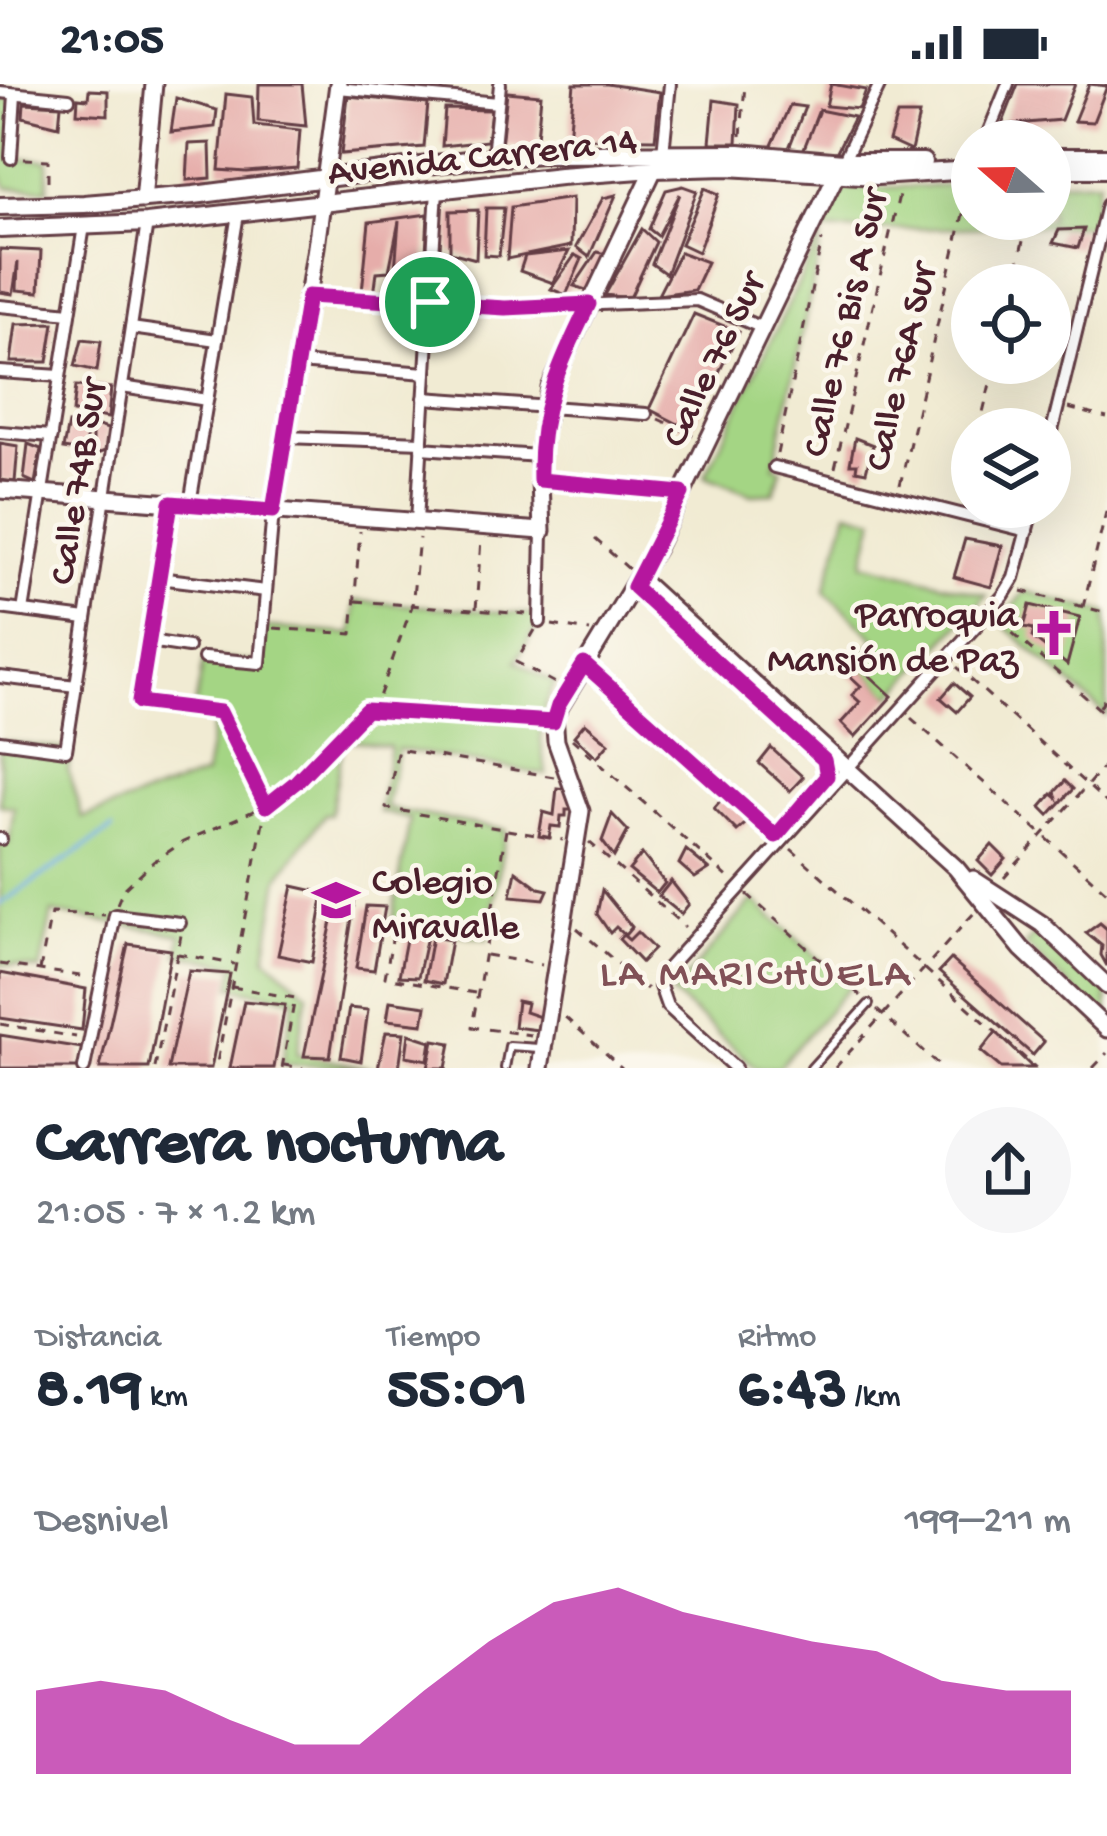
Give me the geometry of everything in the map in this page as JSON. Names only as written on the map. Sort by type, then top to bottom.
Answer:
[{"type":"main road","name":"Avenida Carrera 14","points":[[0,229],[238,214],[740,153],[903,175],[951,174]]},
{"type":"main road","name":"Avenida Carrera 14","points":[[0,206],[143,200],[493,157],[727,167],[840,168],[951,161]]},
{"type":"main road","points":[[1071,157],[1107,157]]},
{"type":"main road","points":[[1071,169],[1107,169]]},
{"type":"street","points":[[143,200],[154,84]]},
{"type":"street","points":[[493,157],[500,84]]},
{"type":"street","points":[[540,619],[539,456],[544,407],[562,357],[658,161],[670,84]]},
{"type":"street","name":"Calle 76 Sur","points":[[553,722],[568,689],[639,579],[880,84]]},
{"type":"street","points":[[993,120],[1008,84]]},
{"type":"street","points":[[204,658],[260,663],[273,511],[338,86],[498,103]]},
{"type":"street","points":[[0,92],[38,90],[69,99]]},
{"type":"street","points":[[11,158],[15,94]]},
{"type":"street","points":[[419,521],[437,190]]},
{"type":"street","points":[[1057,408],[1107,205]]},
{"type":"street","points":[[190,505],[238,214]]},
{"type":"street","name":"Calle 74B Sur","points":[[0,741],[66,750],[147,223]]},
{"type":"street","points":[[23,611],[84,226]]},
{"type":"street","points":[[308,296],[505,308],[698,300],[760,327]]},
{"type":"street","points":[[0,306],[70,313]]},
{"type":"street","points":[[131,328],[217,340]]},
{"type":"street","points":[[297,363],[426,374]]},
{"type":"street","points":[[0,371],[60,376]]},
{"type":"street","points":[[122,387],[207,400]]},
{"type":"street","points":[[424,398],[646,414]]},
{"type":"street","points":[[0,432],[51,436]]},
{"type":"street","points":[[285,437],[539,456]]},
{"type":"street","points":[[774,467],[951,512]]},
{"type":"street","points":[[540,480],[611,487]]},
{"type":"street","points":[[0,490],[542,531]]},
{"type":"street","points":[[171,503],[139,702],[188,708]]},
{"type":"street","points":[[1015,528],[1027,531]]},
{"type":"street","points":[[735,1068],[667,1006],[655,989],[695,936],[989,612],[1009,587],[1028,528]]},
{"type":"street","points":[[159,578],[266,591]]},
{"type":"street","points":[[639,579],[988,897],[1022,949],[1107,1029]]},
{"type":"street","points":[[0,608],[86,619]]},
{"type":"street","points":[[149,640],[188,647]]},
{"type":"street","points":[[0,676],[76,686]]},
{"type":"street","points":[[540,1068],[581,805],[553,722]]},
{"type":"street","points":[[988,897],[1042,924],[1107,986]]},
{"type":"street","points":[[84,1068],[115,916],[181,929]]},
{"type":"lane","points":[[423,714],[553,722]]},
{"type":"lane","points":[[811,1068],[869,1004]]},
{"type":"lane","points":[[505,1068],[509,1046],[544,1043]]},
{"type":"path","points":[[740,153],[746,84]]},
{"type":"path","points":[[11,158],[48,160],[47,205]]},
{"type":"path","name":"Calle 76 Bis A Sur","points":[[831,482],[903,175]]},
{"type":"path","points":[[774,467],[824,231]]},
{"type":"path","name":"Calle 76A Sur","points":[[897,498],[957,240]]},
{"type":"path","points":[[1058,405],[1107,418]]},
{"type":"path","points":[[646,414],[706,441]]},
{"type":"path","points":[[611,487],[682,493]]},
{"type":"path","points":[[1083,607],[1107,508]]},
{"type":"path","points":[[263,627],[352,634],[362,517]]},
{"type":"path","points":[[40,970],[51,913],[115,916],[123,890],[153,862],[183,842],[266,806],[379,697],[412,605],[419,521]]},
{"type":"path","points":[[476,610],[482,526]]},
{"type":"path","points":[[595,539],[639,579]]},
{"type":"path","points":[[1009,587],[1107,614]]},
{"type":"path","points":[[355,601],[476,610],[603,634]]},
{"type":"path","points":[[989,612],[1107,716]]},
{"type":"path","points":[[540,619],[516,662],[568,689]]},
{"type":"path","points":[[946,658],[1107,803]]},
{"type":"path","points":[[584,664],[1036,1068]]},
{"type":"path","points":[[1099,709],[1107,694]]},
{"type":"path","points":[[188,708],[220,712],[266,806],[216,1068]]},
{"type":"path","points":[[900,709],[1107,892]]},
{"type":"path","points":[[366,710],[423,714]]},
{"type":"path","points":[[573,780],[398,749],[386,808],[578,838],[695,936]]},
{"type":"path","points":[[844,1068],[837,1066],[1107,763]]},
{"type":"path","points":[[506,830],[472,1027],[544,1043]]},
{"type":"path","points":[[564,917],[655,989]]},
{"type":"path","points":[[478,994],[385,977],[395,924],[487,939]]},
{"type":"path","points":[[155,1068],[181,929]]},
{"type":"path","points":[[178,954],[236,965]]},
{"type":"path","points":[[484,955],[556,968]]},
{"type":"path","points":[[0,964],[100,979]]},
{"type":"path","points":[[231,987],[296,998],[282,1066],[303,1068]]},
{"type":"path","points":[[550,1004],[622,1068]]},
{"type":"path","points":[[0,1024],[89,1040]]},
{"type":"path","points":[[1093,1068],[1107,1053]]},
{"type":"green space","points":[[0,98],[14,100],[11,158],[48,160],[48,189],[7,188],[0,171]]},
{"type":"green space","points":[[1099,180],[1090,225],[1071,225],[1071,181]]},
{"type":"green space","points":[[951,186],[951,228],[824,231],[833,189]]},
{"type":"green space","points":[[824,231],[774,466],[781,469],[774,493],[752,494],[705,476]]},
{"type":"green space","points":[[848,511],[875,518],[864,563],[987,595],[892,696],[855,662],[876,639],[825,591]]},
{"type":"green space","points":[[1024,591],[1107,613],[1107,716],[1001,623]]},
{"type":"green space","points":[[355,601],[540,615],[516,661],[555,683],[541,728],[547,775],[398,749],[386,808],[506,830],[487,939],[392,923],[410,819],[379,812],[390,747],[344,739],[331,814],[325,814],[279,877],[266,957],[308,993],[297,1054],[373,1068],[282,1064],[295,998],[231,987],[235,965],[178,954],[181,935],[52,913],[40,970],[0,964],[0,843],[9,843],[14,807],[0,805],[0,741],[72,750],[68,771],[82,818],[205,775],[214,721],[193,717],[204,658],[260,663],[263,627],[352,634]]},
{"type":"green space","points":[[753,900],[850,986],[778,1068],[757,1068],[672,994]]},
{"type":"green space","points":[[1040,929],[1107,992],[1107,1021],[1025,945]]},
{"type":"building","points":[[259,84],[302,84],[306,126],[258,121]]},
{"type":"building","points":[[574,84],[660,92],[655,139],[569,138]]},
{"type":"building","points":[[831,84],[866,90],[859,109],[826,106]]},
{"type":"building","points":[[1018,84],[1075,84],[1061,120],[1004,120]]},
{"type":"building","points":[[1089,84],[1107,86],[1093,122],[1074,121]]},
{"type":"building","points":[[89,90],[108,91],[108,115],[77,113],[78,98],[88,99]]},
{"type":"building","points":[[507,92],[541,95],[536,148],[501,145]]},
{"type":"building","points":[[226,94],[252,97],[254,125],[300,130],[297,168],[219,170]]},
{"type":"building","points":[[348,96],[428,104],[424,147],[341,154]]},
{"type":"building","points":[[176,98],[217,110],[215,127],[171,132]]},
{"type":"building","points":[[714,100],[739,104],[737,143],[710,143]]},
{"type":"building","points":[[24,103],[61,105],[59,126],[23,117]]},
{"type":"building","points":[[790,105],[805,107],[787,153],[769,152]]},
{"type":"building","points":[[445,109],[491,110],[487,141],[442,146]]},
{"type":"building","points":[[819,110],[854,117],[835,155],[803,151]]},
{"type":"building","points":[[897,115],[919,115],[911,151],[889,141]]},
{"type":"building","points":[[210,143],[211,178],[187,180],[189,144]]},
{"type":"building","points":[[683,186],[697,191],[666,274],[652,264],[680,194],[658,236],[649,229],[666,190]]},
{"type":"building","points":[[705,188],[719,194],[698,252],[681,244]]},
{"type":"building","points":[[616,195],[589,257],[576,247],[603,198]]},
{"type":"building","points":[[572,198],[571,246],[507,259],[511,207]]},
{"type":"building","points":[[486,208],[504,208],[499,256],[484,255]]},
{"type":"building","points":[[478,210],[476,259],[450,252],[450,211]]},
{"type":"building","points":[[428,214],[425,273],[395,270],[399,221],[389,271],[377,272],[374,295],[362,292],[369,222]]},
{"type":"building","points":[[642,229],[656,242],[630,298],[605,295]]},
{"type":"building","points":[[1084,229],[1078,248],[1053,243],[1071,240],[1071,230]]},
{"type":"building","points":[[0,249],[41,251],[39,292],[17,290],[18,262],[13,294],[0,292]]},
{"type":"building","points":[[569,251],[553,283],[520,271],[525,256]]},
{"type":"building","points":[[597,252],[608,254],[589,291],[574,286]]},
{"type":"building","points":[[680,252],[707,262],[694,290],[658,295]]},
{"type":"building","points":[[575,255],[582,259],[566,295],[551,289]]},
{"type":"building","points":[[694,314],[739,332],[690,430],[649,409]]},
{"type":"building","points":[[54,323],[48,362],[11,362],[16,324]]},
{"type":"building","points":[[82,339],[101,341],[97,371],[75,366]]},
{"type":"building","points":[[76,386],[111,388],[108,418],[73,412]]},
{"type":"building","points":[[68,424],[88,428],[84,452],[63,449]]},
{"type":"building","points":[[92,424],[108,429],[105,451],[92,456]]},
{"type":"building","points":[[855,438],[873,445],[866,472],[850,464]]},
{"type":"building","points":[[0,443],[18,446],[15,482],[0,480]]},
{"type":"building","points":[[28,444],[41,449],[35,483],[24,478]]},
{"type":"building","points":[[965,539],[1002,546],[991,587],[954,577]]},
{"type":"building","name":"Parroquia Mansión de Paz","points":[[1030,605],[1080,617],[1067,665],[1032,637],[1034,629],[1024,627]]},
{"type":"building","points":[[855,662],[892,696],[855,737],[841,723],[860,702],[852,695],[861,686],[846,672]]},
{"type":"building","points":[[954,683],[970,697],[957,712],[941,698]]},
{"type":"building","points":[[585,723],[609,743],[597,757],[574,736]]},
{"type":"building","points":[[771,748],[803,777],[790,791],[759,763]]},
{"type":"building","points":[[1065,781],[1073,789],[1049,815],[1041,807],[1052,794],[1057,798],[1055,792]]},
{"type":"building","points":[[557,788],[567,789],[575,810],[566,810],[560,827],[551,826],[549,838],[539,836],[543,812],[554,815]]},
{"type":"building","points":[[725,795],[750,820],[737,831],[714,808]]},
{"type":"building","points":[[612,814],[628,831],[614,857],[602,841]]},
{"type":"building","points":[[992,845],[1006,859],[992,875],[978,861]]},
{"type":"building","points":[[686,850],[709,869],[695,878],[679,864]]},
{"type":"building","points":[[642,854],[665,883],[657,893],[629,870]]},
{"type":"building","points":[[516,871],[548,890],[544,899],[511,896]]},
{"type":"building","points":[[671,881],[689,904],[681,914],[659,896]]},
{"type":"building","points":[[293,886],[324,893],[312,962],[278,955]]},
{"type":"building","points":[[602,890],[632,927],[625,935],[616,927],[610,933],[597,914]]},
{"type":"building","points":[[337,897],[355,899],[330,1057],[304,1056]]},
{"type":"building","points":[[366,906],[385,907],[374,970],[356,968]]},
{"type":"building","points":[[1100,923],[1107,929],[1107,966],[1102,946],[1086,933]]},
{"type":"building","points":[[637,932],[654,949],[641,962],[619,939],[623,935],[629,940]]},
{"type":"building","points":[[407,934],[427,936],[418,977],[399,976]]},
{"type":"building","points":[[432,937],[451,940],[443,984],[424,980]]},
{"type":"building","points":[[128,944],[171,950],[149,1068],[100,1068]]},
{"type":"building","points":[[951,959],[1044,1042],[1033,1055],[939,972]]},
{"type":"building","points":[[189,971],[230,974],[211,1068],[168,1068]]},
{"type":"building","points":[[0,973],[86,989],[82,1030],[0,1018]]},
{"type":"building","points":[[244,1001],[285,1005],[274,1068],[230,1068]]},
{"type":"building","points":[[390,1001],[426,1006],[423,1024],[387,1020]]},
{"type":"building","points":[[517,1001],[527,1003],[525,1012],[540,1017],[538,1030],[514,1027]]},
{"type":"building","points":[[349,1008],[368,1010],[361,1061],[341,1057]]},
{"type":"building","points":[[386,1032],[404,1033],[399,1068],[378,1068]]},
{"type":"building","points":[[996,1032],[1033,1068],[1001,1068],[981,1051]]},
{"type":"building","points":[[409,1034],[431,1041],[428,1060],[406,1056]]},
{"type":"building","points":[[0,1035],[82,1048],[78,1068],[0,1068]]},
{"type":"building","points":[[434,1040],[451,1043],[446,1068],[428,1068]]},
{"type":"waterway","points":[[0,904],[112,829]]},
{"type":"place","name":"Parroquia Mansión de Paz","points":[[1054,633]]},
{"type":"place","name":"Colegio Miravalle","points":[[336,900]]},
{"type":"district","name":"LA MARICHUELA","points":[[756,969]]},
{"type":"route","points":[[308,296],[430,302],[505,308],[589,304],[544,407],[540,480],[682,493],[634,587],[824,760],[827,776],[776,836],[584,664],[553,722],[366,710],[266,806],[220,712],[139,702],[171,503],[273,511],[308,296]]}]
